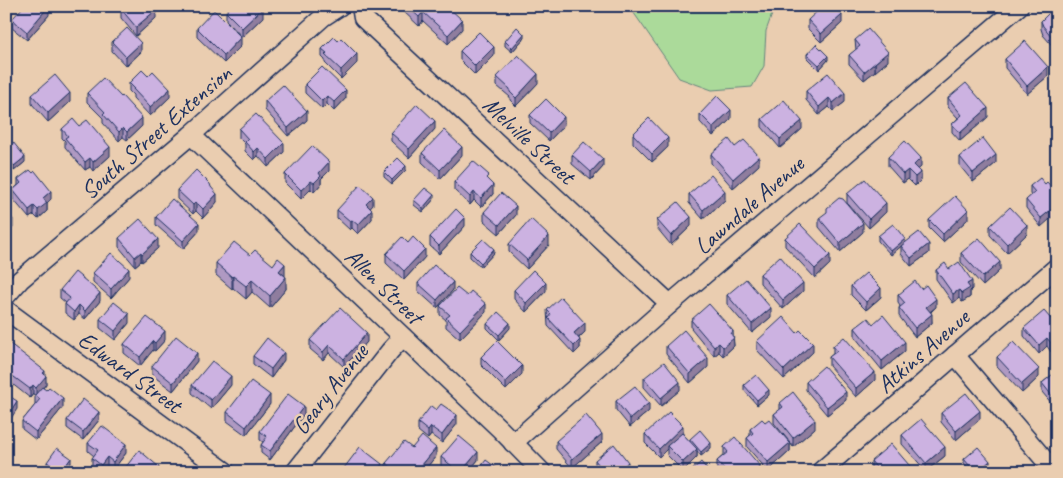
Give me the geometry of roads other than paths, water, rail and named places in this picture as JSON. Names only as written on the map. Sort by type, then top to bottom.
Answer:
[{"type":"street","name":"South Street Extension","points":[[6,296],[20,280],[191,136],[323,16],[340,6]]},
{"type":"street","name":"Melville Street","points":[[361,6],[363,18],[670,304]]},
{"type":"street","name":"Lawndale Avenue","points":[[513,443],[670,304],[1019,6]]},
{"type":"street","name":"Allen Street","points":[[191,136],[542,472]]},
{"type":"street","name":"Atkins Avenue","points":[[820,472],[1057,267]]},
{"type":"street","name":"Edward Street","points":[[6,310],[226,472]]},
{"type":"street","name":"Geary Avenue","points":[[296,472],[403,337]]},
{"type":"street","points":[[955,355],[1055,472]]}]
